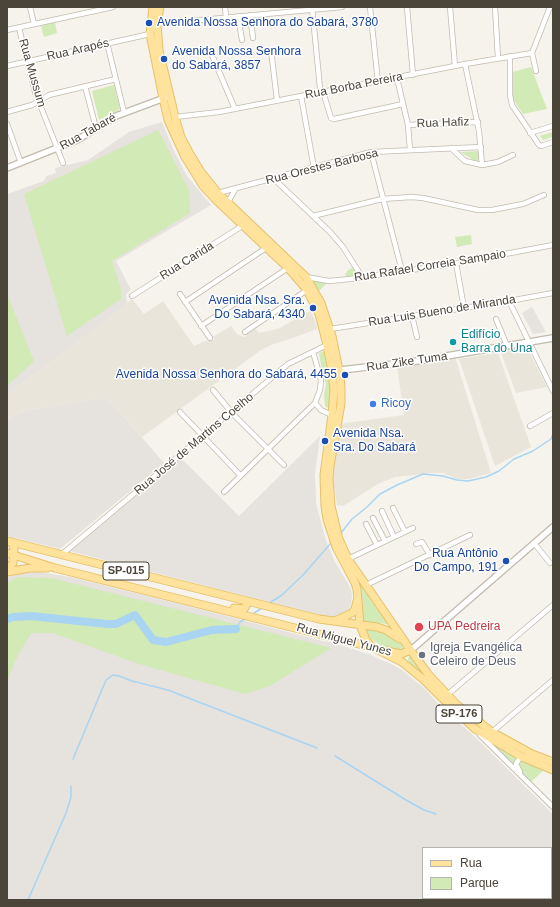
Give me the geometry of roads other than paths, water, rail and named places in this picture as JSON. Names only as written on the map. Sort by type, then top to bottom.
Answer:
[{"type":"main road","points":[[153,7],[150,34],[166,97],[190,154],[201,172],[218,193],[306,277],[321,303],[330,329],[330,344]]},
{"type":"main road","points":[[160,7],[158,24],[159,50],[168,120],[176,139],[194,173],[217,201],[288,268],[307,290],[319,314],[330,344],[341,388],[341,404],[330,466],[330,494],[334,523],[339,539],[348,558],[366,586],[412,650]]},
{"type":"main road","points":[[336,371],[324,475],[325,506],[327,519],[336,546],[354,583],[358,597],[360,625],[364,636],[372,647]]},
{"type":"main road","points":[[7,571],[13,563],[9,542]]},
{"type":"main road","name":"Rua Miguel Yunes","points":[[9,542],[331,622],[377,627],[398,637],[412,650],[406,653],[397,654],[55,568],[11,554]]},
{"type":"main road","points":[[7,571],[30,568],[55,568]]},
{"type":"main road","points":[[331,622],[352,613],[355,609],[358,597]]},
{"type":"main road","points":[[204,605],[221,605],[242,610],[246,606],[247,601]]},
{"type":"main road","name":"SP-176","points":[[372,647],[408,666],[475,729],[522,757],[553,770]]},
{"type":"main road","name":"SP-176","points":[[412,650],[428,674],[456,704],[492,732],[532,754],[553,762]]},
{"type":"street","points":[[30,7],[34,24]]},
{"type":"street","points":[[7,30],[114,7]]},
{"type":"street","points":[[225,7],[226,17]]},
{"type":"street","points":[[158,24],[312,8],[342,7]]},
{"type":"street","points":[[370,7],[378,82]]},
{"type":"street","points":[[407,7],[413,75]]},
{"type":"street","points":[[450,7],[455,66]]},
{"type":"street","points":[[495,7],[498,58]]},
{"type":"street","points":[[536,71],[532,53],[550,7]]},
{"type":"street","points":[[312,8],[320,88],[323,92],[332,119],[403,104]]},
{"type":"street","points":[[250,15],[252,38]]},
{"type":"street","points":[[238,16],[242,40]]},
{"type":"street","name":"Rua Mussum","points":[[19,28],[35,92],[63,163]]},
{"type":"street","name":"Rua Arapés","points":[[7,66],[150,34]]},
{"type":"street","points":[[107,43],[124,112]]},
{"type":"street","points":[[271,50],[278,100]]},
{"type":"street","name":"Rua Borba Pereira","points":[[175,116],[235,109],[465,64],[532,53]]},
{"type":"street","points":[[212,55],[235,109]]},
{"type":"street","points":[[510,56],[511,100],[530,133],[540,146],[553,142]]},
{"type":"street","points":[[465,64],[478,122],[482,165]]},
{"type":"street","points":[[397,78],[408,125],[410,150]]},
{"type":"street","points":[[7,112],[26,107],[49,94],[116,79]]},
{"type":"street","points":[[85,86],[96,128]]},
{"type":"street","points":[[301,96],[314,168]]},
{"type":"street","name":"Rua Tabaré","points":[[7,168],[77,140],[124,112],[166,97]]},
{"type":"street","name":"Rua Hafiz","points":[[408,125],[478,122]]},
{"type":"street","points":[[7,124],[21,163]]},
{"type":"street","points":[[530,133],[553,126]]},
{"type":"street","name":"Rua Orestes Barbosa","points":[[218,193],[371,152],[481,147]]},
{"type":"street","points":[[452,148],[466,161],[482,165],[498,162],[513,155]]},
{"type":"street","points":[[371,152],[382,199],[402,271]]},
{"type":"street","points":[[274,179],[343,247],[362,277]]},
{"type":"street","points":[[228,202],[236,188]]},
{"type":"street","points":[[313,216],[382,199],[411,197],[423,198],[478,210],[492,210],[523,204],[544,195]]},
{"type":"street","name":"Rua Carida","points":[[132,296],[242,226]]},
{"type":"street","name":"Rua Rafael Correia Sampaio","points":[[306,277],[338,281],[456,263],[553,245]]},
{"type":"street","points":[[185,302],[266,248]]},
{"type":"street","points":[[456,263],[464,308]]},
{"type":"street","points":[[202,326],[288,268]]},
{"type":"street","points":[[245,332],[307,290]]},
{"type":"street","name":"Rua Luis Bueno de Miranda","points":[[330,329],[553,293]]},
{"type":"street","points":[[180,294],[210,338]]},
{"type":"street","points":[[509,301],[553,391]]},
{"type":"street","points":[[412,316],[417,337]]},
{"type":"street","points":[[496,319],[507,346]]},
{"type":"street","name":"Rua Zike Tuma","points":[[336,371],[389,365],[553,338]]},
{"type":"street","name":"Rua José de Martins Coelho","points":[[61,555],[232,413],[288,364],[330,344]]},
{"type":"street","points":[[224,492],[315,403],[320,390],[321,380],[313,352]]},
{"type":"street","points":[[213,390],[232,413],[284,465]]},
{"type":"street","points":[[315,403],[321,410],[332,415]]},
{"type":"street","points":[[180,412],[240,475]]},
{"type":"street","points":[[530,426],[553,413]]},
{"type":"street","points":[[393,508],[405,532]]},
{"type":"street","points":[[382,511],[394,537]]},
{"type":"street","points":[[373,518],[385,541]]},
{"type":"street","points":[[366,524],[377,546]]},
{"type":"street","points":[[348,558],[377,546],[413,528]]},
{"type":"street","points":[[412,650],[552,529]]},
{"type":"street","points":[[366,586],[470,535]]},
{"type":"street","points":[[416,544],[422,542],[430,555]]},
{"type":"street","points":[[534,543],[550,563]]},
{"type":"street","points":[[447,695],[553,604]]},
{"type":"street","points":[[492,732],[553,680]]},
{"type":"street","points":[[475,729],[553,807]]},
{"type":"street","points":[[522,757],[516,764],[523,777]]},
{"type":"waterway","points":[[341,533],[352,519],[380,494],[397,485],[423,474],[468,481],[486,477],[499,471],[514,459],[533,451],[551,439],[553,434]]},
{"type":"waterway","points":[[268,604],[282,595],[303,575],[331,543]]},
{"type":"waterway","points":[[251,615],[262,608]]},
{"type":"waterway","points":[[7,619],[13,617],[31,616],[116,624],[135,615],[153,640],[166,642],[212,630],[236,629]]},
{"type":"waterway","points":[[236,629],[240,622],[245,619]]},
{"type":"waterway","points":[[73,759],[106,680],[113,675],[168,690],[317,748]]},
{"type":"waterway","points":[[335,756],[406,800],[424,810],[436,814]]},
{"type":"waterway","points":[[28,900],[66,813],[71,797],[71,786]]},
{"type":"place","name":"Avenida Nossa Senhora do Sabará, 3780","points":[[149,23]]},
{"type":"place","name":"Avenida Nossa Senhora do Sabará, 3857","points":[[164,59]]},
{"type":"place","name":"Avenida Nsa. Sra. Do Sabará, 4340","points":[[313,308]]},
{"type":"place","name":"Edifício Barra do Una","points":[[453,342]]},
{"type":"place","name":"Avenida Nossa Senhora do Sabará, 4455","points":[[345,375]]},
{"type":"place","name":"Ricoy","points":[[373,404]]},
{"type":"place","name":"Avenida Nsa. Sra. Do Sabará","points":[[325,441]]},
{"type":"place","name":"Rua Antônio Do Campo, 191","points":[[506,561]]},
{"type":"place","name":"UPA Pedreira","points":[[419,627]]},
{"type":"place","name":"Igreja Evangélica Celeiro de Deus","points":[[422,655]]}]
